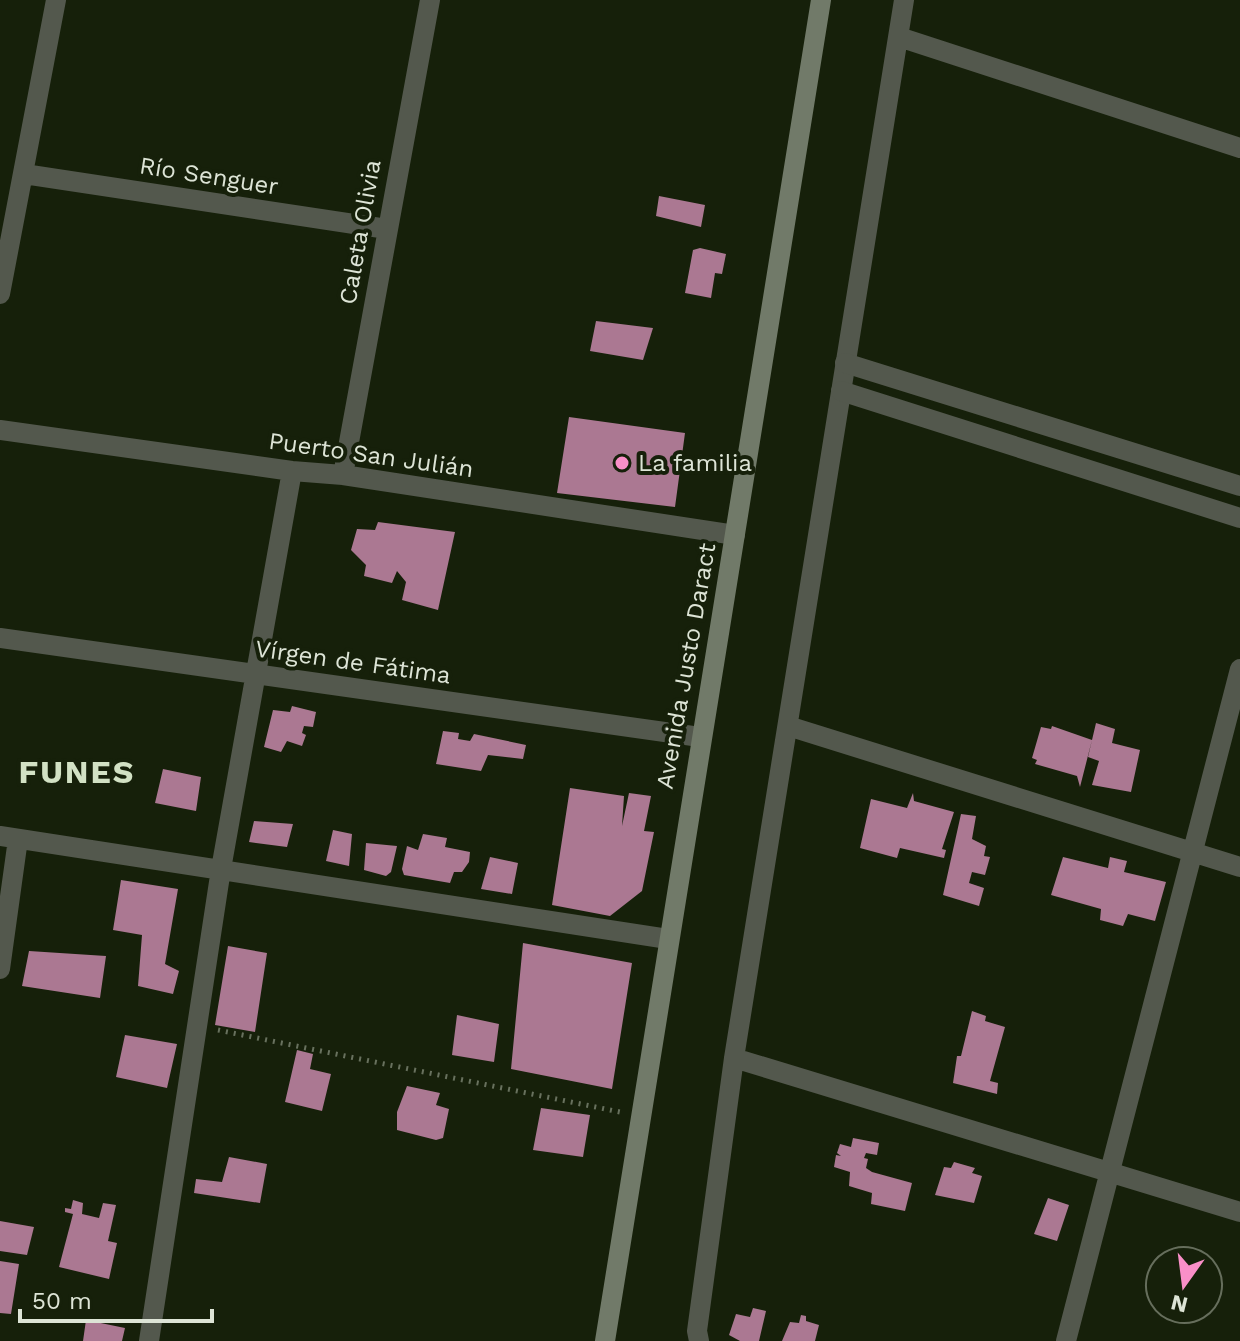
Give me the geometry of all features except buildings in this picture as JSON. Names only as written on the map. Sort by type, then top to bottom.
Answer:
[{"type":"main road","name":"Avenida Justo Daract","points":[[605,1341],[821,0]]},
{"type":"street","points":[[0,294],[56,0]]},
{"type":"street","name":"Caleta Olivia","points":[[343,475],[430,0]]},
{"type":"street","points":[[699,1341],[697,1331],[734,1058],[904,0]]},
{"type":"street","points":[[899,37],[1240,148]]},
{"type":"street","name":"Río Senguer","points":[[24,174],[387,229]]},
{"type":"street","points":[[845,363],[1240,486]]},
{"type":"street","points":[[841,391],[1240,518]]},
{"type":"street","name":"Puerto San Julián","points":[[0,430],[292,471],[343,475],[735,535]]},
{"type":"street","points":[[149,1341],[221,869],[292,471]]},
{"type":"street","name":"Vírgen de Fátima","points":[[0,638],[700,737]]},
{"type":"street","points":[[1066,1341],[1240,669]]},
{"type":"street","points":[[788,726],[1240,867]]},
{"type":"street","points":[[0,969],[9,837],[668,939]]},
{"type":"street","points":[[734,1058],[1240,1212]]},
{"type":"path","points":[[197,1026],[640,1116]]},
{"type":"place","name":"La familia","points":[[622,463]]},
{"type":"district","name":"FUNES","points":[[77,772]]}]
